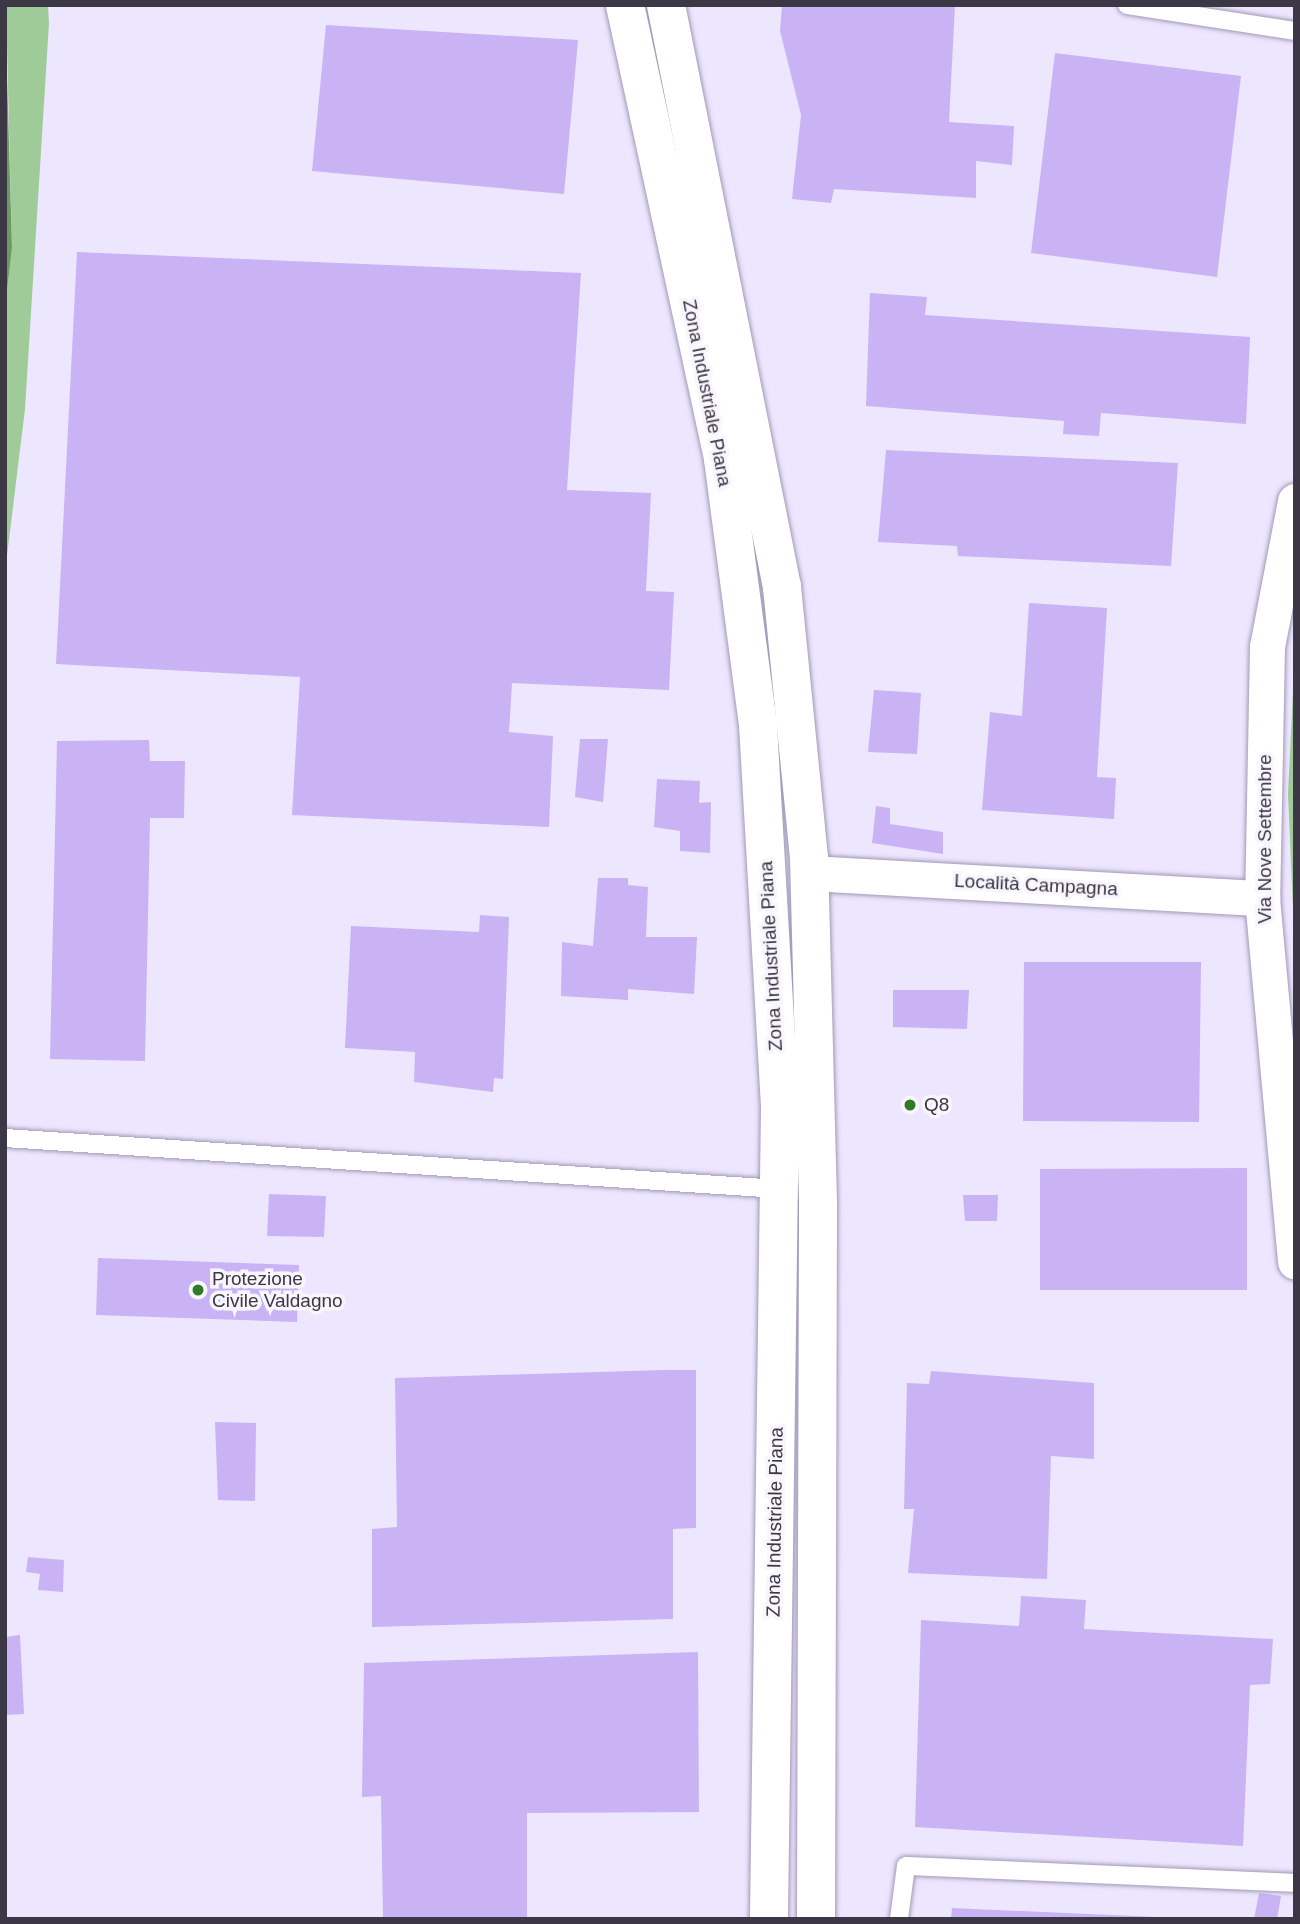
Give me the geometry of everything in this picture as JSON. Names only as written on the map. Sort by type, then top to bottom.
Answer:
[{"type":"main road","name":"Zona Industriale Piana","points":[[625,5],[723,459],[758,725],[780,1189],[769,1919]]},
{"type":"main road","name":"Zona Industriale Piana","points":[[666,5],[782,587],[809,873],[818,1206],[816,1919]]},
{"type":"street","name":"Via Nove Settembre","points":[[1295,500],[1267,646],[1262,898],[1295,1262]]},
{"type":"street","name":"Località Campagna","points":[[809,873],[1262,898]]},
{"type":"lane","points":[[1127,5],[1295,31]]},
{"type":"lane","points":[[5,1138],[780,1189]]},
{"type":"lane","points":[[899,1919],[906,1866],[1295,1883]]},
{"type":"shaded area","points":[[5,5],[12,248],[5,307]]},
{"type":"shaded area","points":[[6,5],[48,5],[49,23],[25,409],[5,572],[5,306],[12,248]]},
{"type":"shaded area","points":[[1295,650],[1295,955],[1288,794]]},
{"type":"building","points":[[782,5],[955,5],[949,122],[1014,126],[1012,165],[976,161],[976,198],[834,189],[831,203],[792,199],[801,115],[780,31]]},
{"type":"building","points":[[326,25],[578,40],[564,194],[312,171]]},
{"type":"building","points":[[1055,53],[1241,76],[1217,277],[1031,253]]},
{"type":"building","points":[[77,252],[581,273],[567,490],[651,493],[646,591],[674,592],[669,690],[512,683],[509,732],[553,736],[549,827],[292,815],[300,677],[56,664]]},
{"type":"building","points":[[870,293],[927,297],[925,315],[1250,337],[1246,424],[1101,413],[1099,436],[1063,434],[1064,421],[866,406]]},
{"type":"building","points":[[886,450],[1178,463],[1171,566],[958,556],[957,546],[878,542]]},
{"type":"building","points":[[1029,603],[1107,608],[1097,777],[1116,778],[1114,819],[982,810],[990,712],[1022,716]]},
{"type":"building","points":[[874,690],[921,693],[917,754],[868,752]]},
{"type":"building","points":[[580,739],[608,739],[603,802],[575,797]]},
{"type":"building","points":[[149,740],[150,761],[185,761],[184,818],[150,818],[145,1061],[50,1059],[57,741]]},
{"type":"building","points":[[657,779],[700,781],[699,803],[711,802],[710,853],[680,851],[680,831],[654,827]]},
{"type":"building","points":[[876,806],[890,808],[890,824],[943,832],[943,854],[872,843]]},
{"type":"building","points":[[598,878],[628,878],[628,885],[648,887],[646,937],[697,937],[694,994],[628,989],[628,1000],[561,996],[562,942],[593,946]]},
{"type":"building","points":[[480,915],[509,917],[503,1079],[494,1078],[493,1092],[414,1082],[415,1052],[345,1048],[351,926],[479,932]]},
{"type":"building","points":[[1024,962],[1201,962],[1199,1122],[1023,1121]]},
{"type":"building","points":[[893,990],[969,990],[967,1029],[893,1027]]},
{"type":"building","points":[[1247,1168],[1247,1290],[1040,1290],[1040,1169]]},
{"type":"building","points":[[269,1194],[326,1196],[324,1237],[267,1236]]},
{"type":"building","points":[[963,1195],[998,1195],[997,1221],[965,1221]]},
{"type":"building","name":"Protezione Civile Valdagno","points":[[98,1258],[299,1265],[297,1322],[96,1315]]},
{"type":"building","points":[[696,1370],[696,1528],[673,1529],[673,1619],[372,1627],[372,1529],[397,1527],[395,1378]]},
{"type":"building","points":[[931,1371],[1094,1383],[1094,1459],[1051,1456],[1047,1579],[908,1573],[914,1509],[904,1509],[907,1383],[929,1384]]},
{"type":"building","points":[[215,1422],[256,1423],[255,1501],[218,1500]]},
{"type":"building","points":[[28,1557],[64,1560],[63,1592],[38,1590],[40,1574],[26,1572]]},
{"type":"building","points":[[1021,1596],[1086,1600],[1084,1629],[1273,1639],[1270,1684],[1250,1685],[1243,1846],[915,1827],[921,1620],[1019,1626]]},
{"type":"building","points":[[20,1635],[24,1714],[5,1715],[5,1637]]},
{"type":"building","points":[[698,1652],[699,1812],[527,1813],[527,1919],[383,1919],[381,1796],[362,1797],[364,1663]]},
{"type":"building","points":[[1259,1893],[1281,1896],[1277,1919],[1254,1919]]},
{"type":"building","points":[[952,1908],[1157,1917],[1157,1919],[951,1919]]},
{"type":"place","name":"Q8","points":[[910,1105]]},
{"type":"place","name":"Protezione Civile Valdagno","points":[[198,1290]]}]
